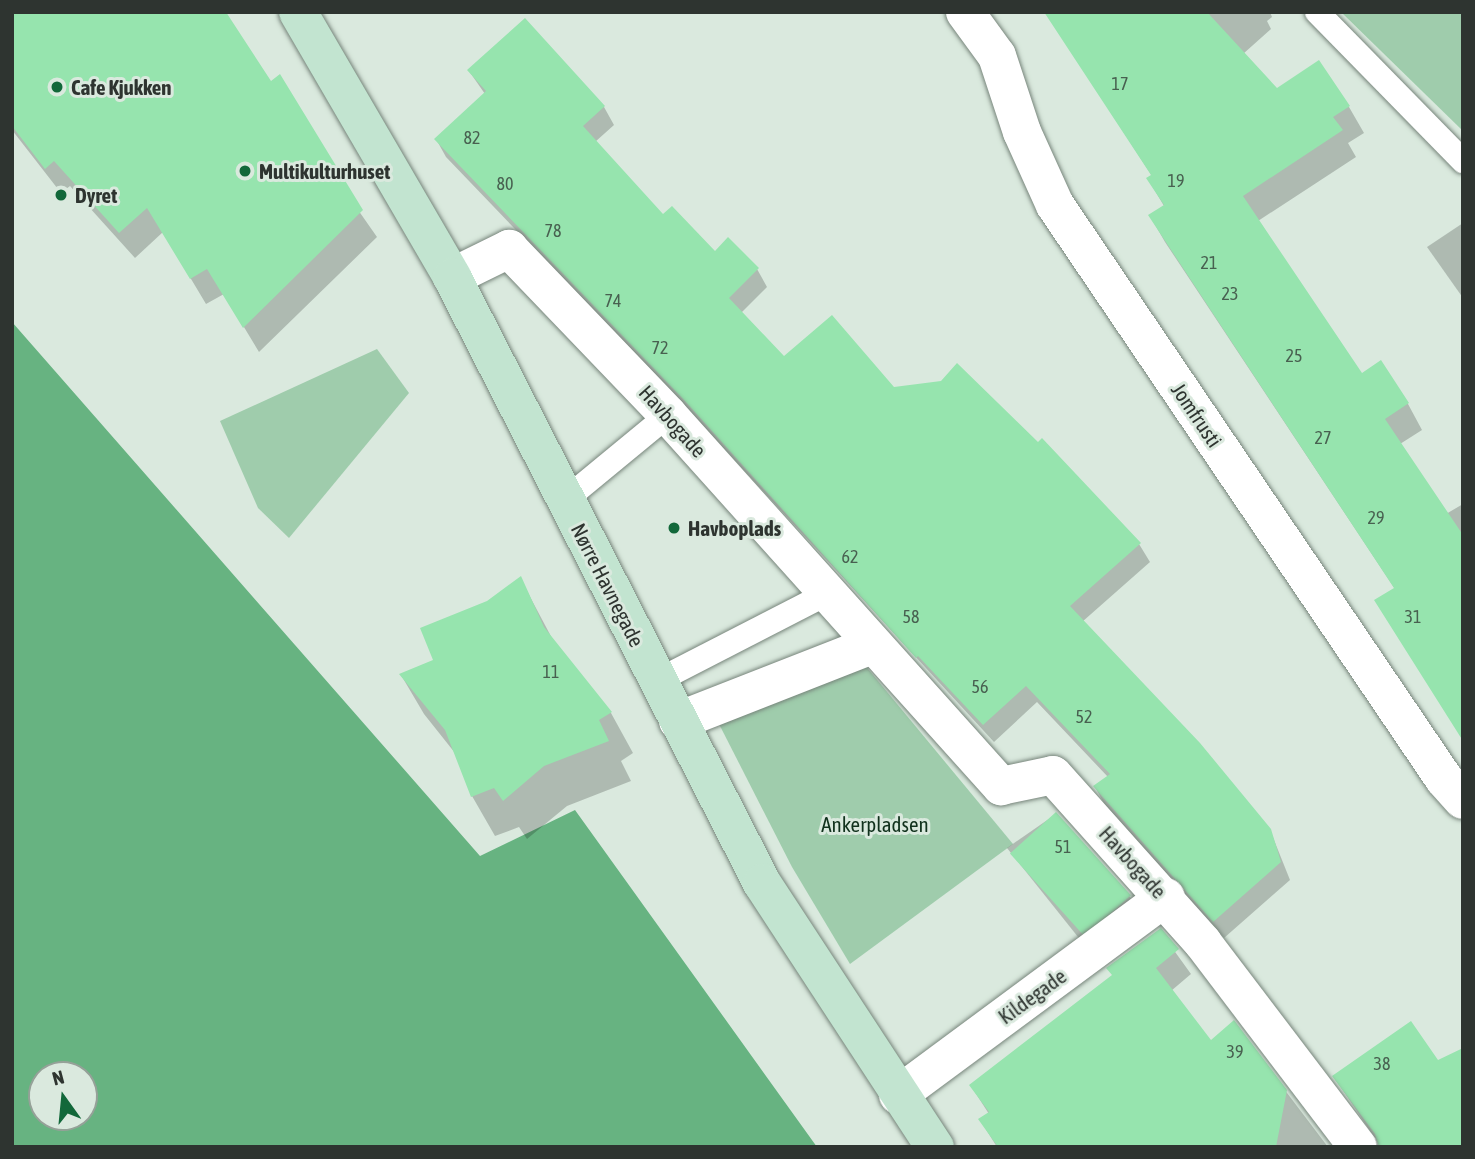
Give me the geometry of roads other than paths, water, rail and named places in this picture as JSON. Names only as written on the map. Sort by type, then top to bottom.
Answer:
[{"type":"street","name":"Nørre Havnegade","points":[[298,12],[452,277],[677,722],[762,883],[898,1095],[935,1147]]},
{"type":"street","name":"Jomfrusti","points":[[965,12],[997,56],[1022,132],[1055,205],[1444,779],[1463,800]]},
{"type":"street","name":"Havbogade","points":[[452,277],[509,249],[668,415],[1001,786],[1053,775],[1166,897],[1358,1147]]},
{"type":"street","points":[[677,722],[872,645]]},
{"type":"street","name":"Kildegade","points":[[898,1095],[1166,897]]},
{"type":"lane","points":[[1317,12],[1463,161]]},
{"type":"lane","points":[[565,500],[668,415]]},
{"type":"lane","points":[[657,681],[826,594]]},
{"type":"place","name":"Cafe Kjukken","points":[[57,87]]},
{"type":"place","name":"Multikulturhuset","points":[[245,171]]},
{"type":"place","name":"Dyret","points":[[61,195]]},
{"type":"place","name":"Havboplads","points":[[674,528]]},
{"type":"park label","name":"Ankerpladsen","points":[[875,824]]}]
